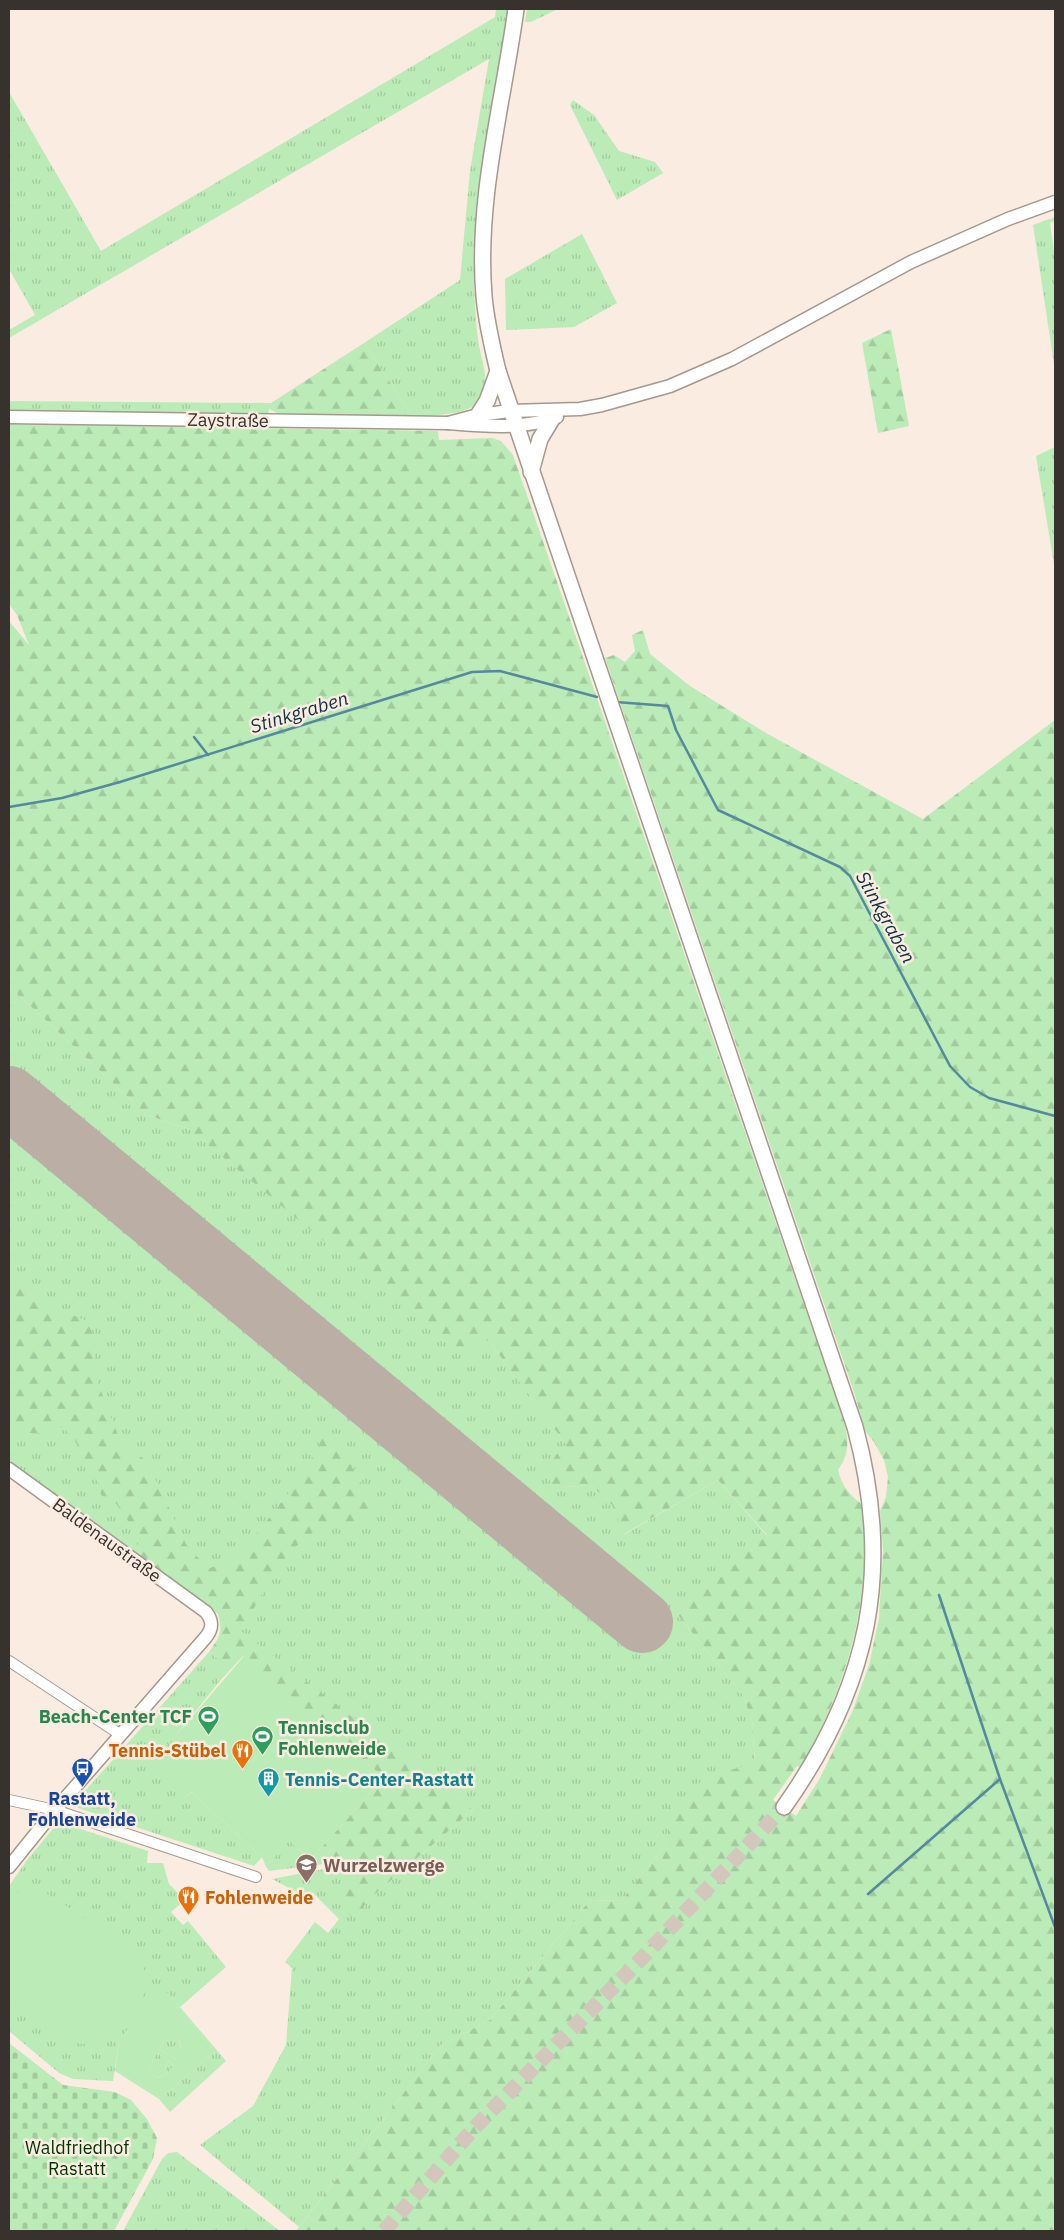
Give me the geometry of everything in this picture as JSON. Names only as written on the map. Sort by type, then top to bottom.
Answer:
[{"type":"main road","points":[[516,9],[492,152],[484,227],[484,296],[498,371],[847,1403],[864,1459],[873,1520],[872,1576],[868,1618],[860,1654],[844,1704],[833,1728],[807,1774],[784,1807]]},
{"type":"main road","points":[[478,415],[487,401],[498,371]]},
{"type":"main road","points":[[531,472],[540,439],[552,419]]},
{"type":"street","points":[[513,418],[580,408],[640,396],[698,375],[740,355],[911,262],[999,223],[1055,202]]},
{"type":"street","points":[[513,418],[552,419],[580,408]]},
{"type":"street","name":"Zaystraße","points":[[448,423],[478,415],[513,418]]},
{"type":"street","name":"Zaystraße","points":[[9,417],[448,423],[479,426],[513,418]]},
{"type":"street","name":"Baldenaustraße","points":[[9,1469],[206,1612],[211,1620],[212,1626],[206,1638],[121,1735]]},
{"type":"street","points":[[9,1867],[54,1810],[121,1735],[10,1664]]},
{"type":"street","points":[[9,1800],[54,1810],[256,1877]]},
{"type":"green space","points":[[496,9],[507,9],[506,25],[482,164],[475,235],[475,305],[485,382],[483,396],[478,403],[462,411],[413,417],[364,343],[460,280],[470,171],[489,59],[9,338],[9,330],[35,315],[9,269],[9,92],[101,251],[495,17]]},
{"type":"green space","points":[[527,9],[558,9],[531,22],[525,22]]},
{"type":"green space","points":[[573,100],[594,115],[619,151],[655,162],[663,173],[617,200],[570,105]]},
{"type":"green space","points":[[1055,217],[1055,221],[1050,223],[1055,259],[1055,371],[1033,225]]},
{"type":"green space","points":[[582,234],[617,303],[574,327],[506,330],[505,279]]},
{"type":"green space","points":[[891,329],[909,426],[878,433],[862,343]]},
{"type":"green space","points":[[364,343],[413,417],[286,417],[269,409],[271,403]]},
{"type":"green space","points":[[9,401],[271,403],[267,417],[9,413]]},
{"type":"green space","points":[[9,424],[438,431],[439,440],[492,438],[501,441],[513,455],[843,1418],[847,1444],[846,1453],[838,1470],[840,1476],[847,1490],[863,1505],[864,1576],[853,1642],[843,1674],[817,1737],[801,1768],[797,1766],[773,1800],[796,1816],[820,1778],[853,1710],[869,1665],[879,1618],[883,1551],[880,1511],[886,1497],[888,1477],[884,1460],[865,1431],[854,1392],[605,658],[614,655],[625,662],[635,651],[632,635],[643,630],[650,654],[690,686],[766,733],[923,819],[1055,720],[1055,2231],[296,2231],[441,2045],[490,2020],[590,1900],[621,1901],[668,1842],[668,1809],[706,1777],[755,1763],[752,1720],[742,1694],[678,1615],[767,1535],[718,1480],[624,1534],[612,1505],[591,1485],[563,1487],[550,1484],[550,1466],[566,1444],[488,1340],[463,1357],[189,1129],[147,1115],[9,986],[9,621],[29,645],[17,615],[9,604]]},
{"type":"green space","points":[[1055,447],[1055,570],[1036,456]]},
{"type":"green space","points":[[9,986],[147,1115],[189,1129],[488,1340],[567,1445],[563,1487],[591,1485],[612,1505],[625,1534],[718,1480],[767,1536],[678,1615],[742,1694],[752,1720],[755,1764],[706,1777],[668,1842],[621,1901],[590,1900],[490,2020],[441,2045],[299,2227],[200,2145],[253,2106],[286,2045],[292,1968],[285,1962],[315,1922],[328,1933],[339,1919],[312,1892],[306,1897],[272,1879],[340,1866],[359,1914],[368,1900],[473,1810],[240,1631],[137,1536],[140,1558],[9,1461]]},
{"type":"green space","points":[[9,1277],[15,1285],[34,1298],[90,1322],[94,1339],[95,1375],[121,1443],[147,1461],[186,1544],[208,1569],[239,1556],[302,1476],[324,1434],[341,1441],[373,1508],[361,1527],[330,1526],[315,1531],[302,1541],[289,1554],[267,1585],[241,1631],[473,1810],[368,1900],[359,1914],[346,1915],[341,1907],[348,1887],[338,1862],[316,1865],[311,1859],[384,1778],[243,1656],[220,1681],[217,1678],[217,1658],[209,1652],[220,1634],[218,1614],[140,1558],[137,1536],[115,1502],[101,1495],[99,1483],[88,1471],[74,1438],[62,1427],[45,1433],[9,1433]]},
{"type":"green space","points":[[209,1652],[217,1658],[217,1678],[220,1681],[173,1739],[185,1798],[191,1792],[262,1857],[254,1866],[78,1808],[77,1800]]},
{"type":"green space","name":"Tennisclub Fohlenweide","points":[[244,1656],[384,1778],[311,1859],[289,1841],[266,1867],[262,1857],[191,1792],[185,1798],[159,1773],[173,1739]]},
{"type":"green space","points":[[62,1823],[148,1851],[147,1863],[163,1863],[169,1884],[185,1900],[171,1912],[183,1925],[188,1921],[226,1967],[180,2007],[226,2061],[170,2112],[159,2099],[215,2052],[168,1993],[119,2041],[113,2081],[73,2079],[59,2073],[9,2031],[9,1886],[27,1860],[57,1824]]},
{"type":"green space","points":[[289,1840],[316,1865],[269,1871],[266,1867]]},
{"type":"green space","points":[[21,1890],[41,1890],[137,1951],[146,1974],[145,1993],[110,2036],[93,2045],[75,2043],[9,2005],[9,1900]]},
{"type":"green space","points":[[157,1993],[168,1993],[215,2052],[159,2099],[115,2071],[119,2041],[150,1996]],"holes":[[[171,2035],[179,2040],[181,2046],[177,2060],[159,2049],[166,2036]],[[157,2053],[174,2065],[168,2073],[158,2078],[153,2076],[149,2069]]]},
{"type":"green space","points":[[171,2034],[179,2042],[181,2049],[177,2060],[159,2049],[166,2036]]},
{"type":"green space","name":"Waldfriedhof Rastatt","points":[[9,2043],[63,2085],[115,2092],[131,2100],[147,2119],[157,2138],[153,2159],[114,2231],[9,2231]]},
{"type":"green space","points":[[157,2053],[174,2065],[168,2073],[158,2078],[153,2076],[149,2069]]},
{"type":"green space","points":[[177,2152],[280,2231],[123,2231],[162,2159],[168,2153]]},
{"type":"waterway","name":"Stinkgraben","points":[[9,807],[62,798],[120,782],[472,672],[500,671],[597,697]]},
{"type":"waterway","name":"Stinkgraben","points":[[616,702],[668,706],[676,730],[718,810],[840,867],[850,876],[950,1066],[970,1087],[989,1098],[1055,1116]]},
{"type":"waterway","points":[[194,737],[208,755]]},
{"type":"waterway","points":[[939,1595],[1000,1779],[1055,1927]]},
{"type":"waterway","points":[[868,1894],[1000,1779]]},
{"type":"taxiway","points":[[9,1122],[48,1130]]},
{"type":"runway","points":[[9,1097],[642,1622]]},
{"type":"tunnel","points":[[384,2231],[476,2126],[644,1956],[784,1807]]},
{"type":"place","name":"Beach-Center TCF","points":[[208,1735]]},
{"type":"place","name":"Tennisclub Fohlenweide","points":[[262,1756]]},
{"type":"place","name":"Tennis-Stübel","points":[[242,1769]]},
{"type":"place","name":"Rastatt, Fohlenweide","points":[[82,1787]]},
{"type":"place","name":"Tennis-Center-Rastatt","points":[[269,1798]]},
{"type":"place","name":"Wurzelzwerge","points":[[307,1884]]},
{"type":"place","name":"Fohlenweide","points":[[189,1916]]}]
